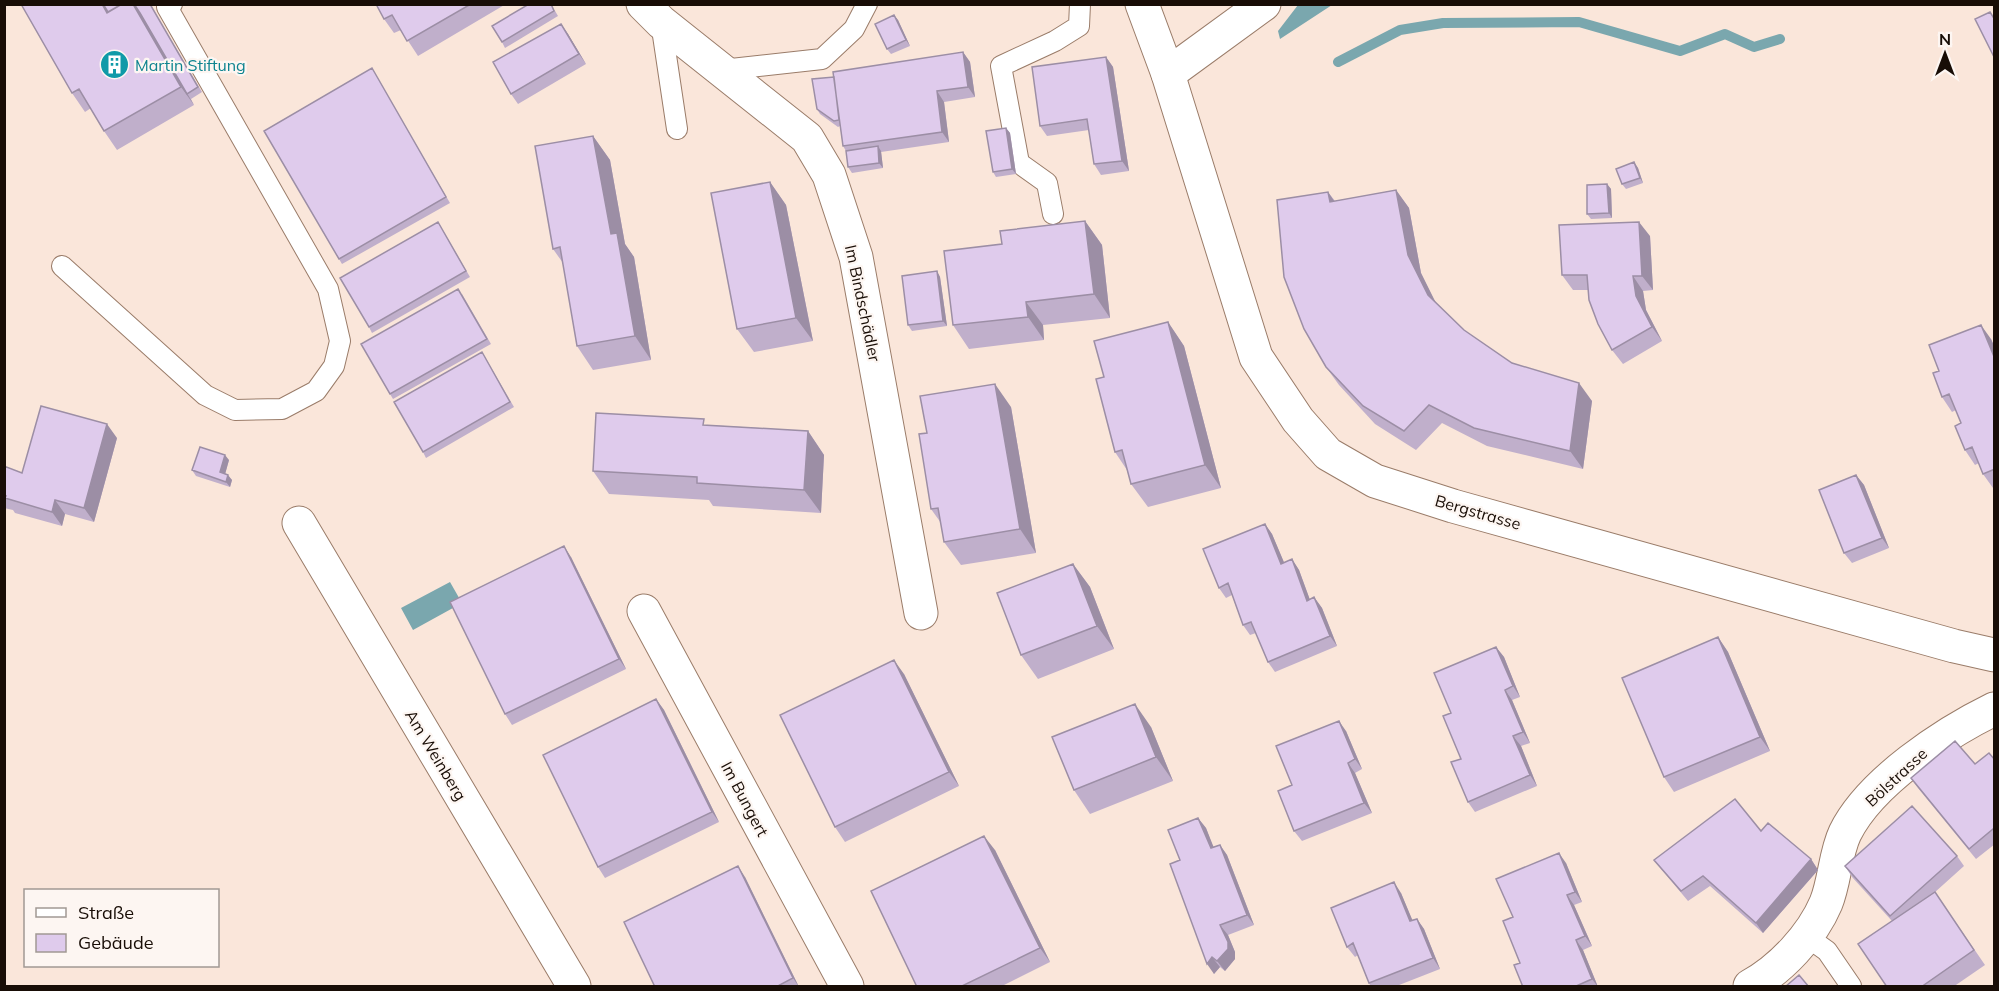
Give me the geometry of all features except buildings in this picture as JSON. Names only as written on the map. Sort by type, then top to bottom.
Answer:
[{"type":"street","name":"Bergstrasse","points":[[1142,4],[1168,74],[1256,357],[1298,420],[1328,454],[1375,481],[1453,506],[1954,646],[1995,655]]},
{"type":"street","points":[[1168,74],[1264,4]]},
{"type":"street","name":"Im Bindschädler","points":[[652,13],[807,138],[829,175],[856,257],[921,613]]},
{"type":"street","name":"Am Weinberg","points":[[299,523],[574,987]]},
{"type":"street","name":"Im Bungert","points":[[644,611],[847,987]]},
{"type":"street","name":"Bölstrasse","points":[[1750,987],[1785,959],[1806,936],[1825,904],[1845,834],[1864,806],[1894,776],[1931,745],[1995,710]]},
{"type":"lane","points":[[62,266],[205,395],[235,410],[282,409],[316,391],[334,366],[340,341],[328,289],[167,7],[172,4]]},
{"type":"lane","points":[[722,70],[822,59],[854,29],[867,4]]},
{"type":"lane","points":[[1053,214],[1047,183],[1019,163],[1001,66],[1055,41],[1079,26],[1080,4]]},
{"type":"lane","points":[[652,13],[677,129]]},
{"type":"lane","points":[[1806,936],[1827,951],[1851,987]]},
{"type":"water","points":[[1298,5],[1332,5],[1280,39],[1278,31]]},
{"type":"water","points":[[450,582],[462,603],[413,630],[401,608]]},
{"type":"waterway","points":[[1338,62],[1400,30],[1443,23],[1579,22],[1680,51],[1725,34],[1754,47],[1780,39]]},
{"type":"place","name":"Martin Stiftung","points":[[114,65]]}]
